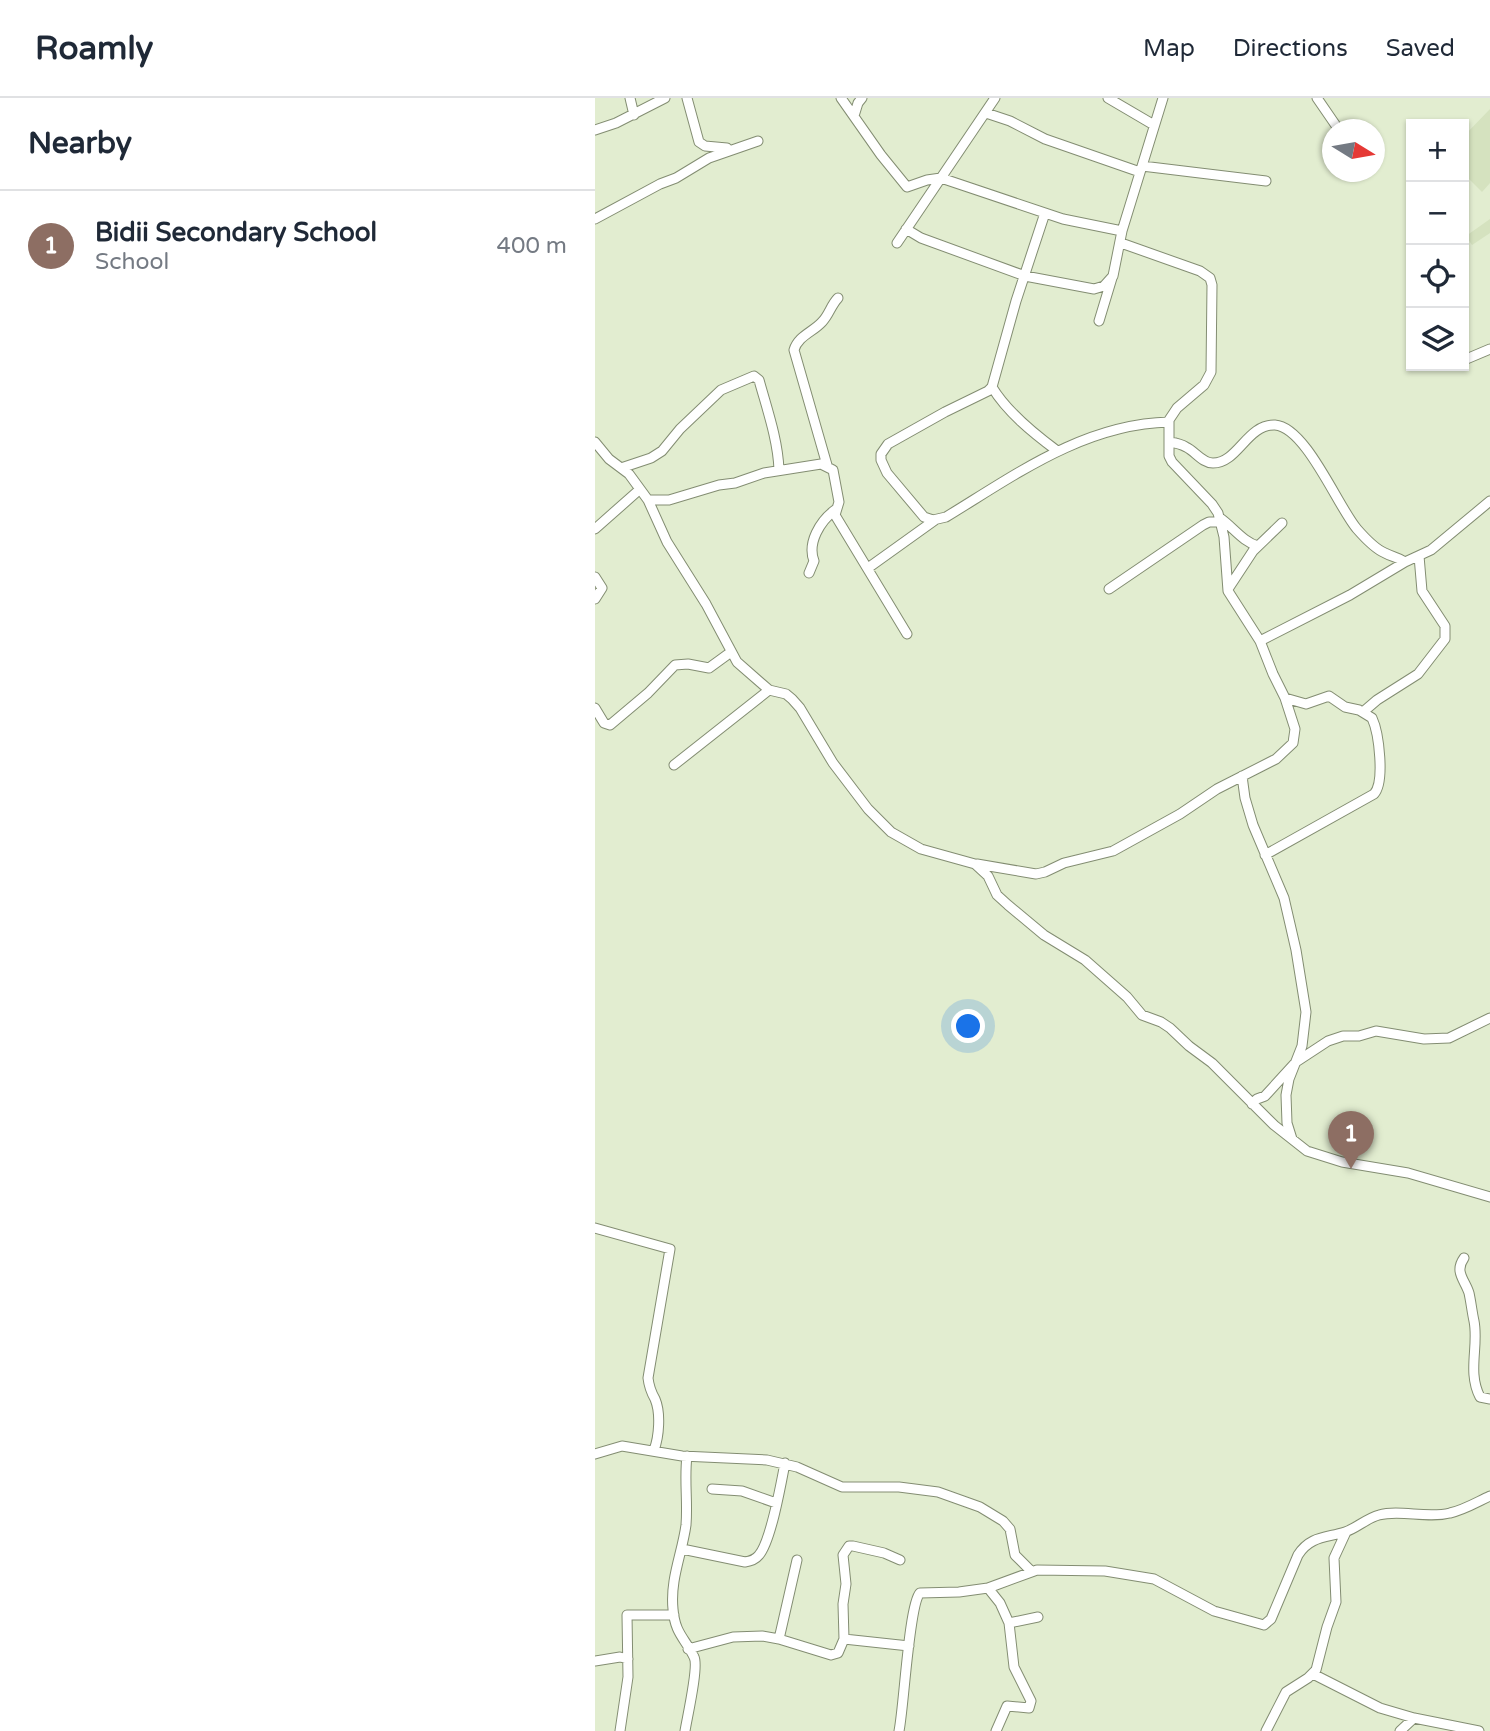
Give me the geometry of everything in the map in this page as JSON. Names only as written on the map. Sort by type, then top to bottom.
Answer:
[{"type":"street","points":[[630,98],[634,115]]},
{"type":"street","points":[[595,130],[634,115],[665,98]]},
{"type":"street","points":[[687,98],[699,142],[705,146],[732,149]]},
{"type":"street","points":[[841,98],[904,186],[910,188],[927,180],[941,178],[1045,213],[1122,231]]},
{"type":"street","points":[[854,116],[857,103],[862,98]]},
{"type":"street","points":[[897,243],[995,98]]},
{"type":"street","points":[[1108,98],[1154,125]]},
{"type":"street","points":[[1099,321],[1113,276],[1122,231],[1163,98]]},
{"type":"street","points":[[1317,98],[1331,119]]},
{"type":"street","points":[[986,113],[1010,121],[1045,139],[1141,169],[1266,181]]},
{"type":"street","points":[[595,219],[709,158],[758,141]]},
{"type":"street","points":[[935,520],[924,517],[907,499],[887,472],[881,454],[887,444],[992,387],[1016,301],[1045,213]]},
{"type":"street","points":[[906,229],[921,238],[1025,276],[1094,289],[1104,286],[1113,276]]},
{"type":"street","points":[[595,442],[611,461],[635,481],[648,500],[667,542],[742,668],[769,690],[786,694],[800,708],[833,763],[868,809],[891,832],[921,849],[975,864],[1035,874],[1064,863],[1113,851],[1276,759],[1293,743],[1295,729],[1285,698],[1260,641],[1228,589],[1221,520],[1212,504],[1170,460],[1169,422],[1177,408],[1204,385],[1211,372],[1210,278],[1200,271],[1121,243]]},
{"type":"street","points":[[827,465],[793,355],[800,339],[822,322],[838,298]]},
{"type":"street","points":[[1469,358],[1490,349]]},
{"type":"street","points":[[621,468],[662,451],[680,429],[721,390],[754,376],[759,380],[764,396],[778,449],[779,470]]},
{"type":"street","points":[[992,387],[1023,422],[1056,450]]},
{"type":"street","points":[[868,568],[935,520],[946,517],[1056,450],[1119,428],[1148,422],[1169,422]]},
{"type":"street","points":[[1170,442],[1189,449],[1206,461],[1216,463],[1234,455],[1240,444],[1266,426],[1285,428],[1305,446],[1361,534],[1382,552],[1405,562]]},
{"type":"street","points":[[648,500],[669,500],[779,470],[827,465],[833,470],[839,502],[812,542],[811,554],[814,561],[809,573]]},
{"type":"street","points":[[595,529],[639,490]]},
{"type":"street","points":[[1260,641],[1431,550],[1490,500]]},
{"type":"street","points":[[835,510],[835,515],[907,634]]},
{"type":"street","points":[[1109,589],[1209,522],[1221,520],[1240,533],[1246,541],[1258,547]]},
{"type":"street","points":[[1228,589],[1241,566],[1282,523]]},
{"type":"street","points":[[1363,712],[1418,674],[1445,639],[1445,626],[1422,591],[1419,556]]},
{"type":"street","points":[[595,577],[602,584],[601,592],[595,599]]},
{"type":"street","points":[[595,708],[604,723],[610,725],[648,693],[675,665],[688,664],[709,668],[731,652]]},
{"type":"street","points":[[674,765],[769,690]]},
{"type":"street","points":[[1265,855],[1377,792],[1380,781],[1379,740],[1372,718],[1363,712],[1345,707],[1329,696],[1305,704],[1285,698]]},
{"type":"street","points":[[1242,776],[1251,820],[1285,898],[1306,1012],[1302,1046],[1286,1095],[1287,1123],[1292,1139]]},
{"type":"street","points":[[975,864],[988,876],[997,895],[1007,905],[1044,935],[1085,960],[1127,997],[1142,1015],[1161,1021],[1170,1028],[1212,1063],[1252,1104],[1307,1150],[1325,1157],[1408,1173],[1490,1197]]},
{"type":"street","points":[[1252,1104],[1265,1096],[1296,1062],[1328,1041],[1376,1031],[1435,1040],[1449,1038],[1490,1018]]},
{"type":"street","points":[[595,1228],[670,1249],[648,1378],[650,1394],[656,1402],[659,1428],[654,1450]]},
{"type":"street","points":[[1464,1258],[1459,1266],[1459,1275],[1468,1291],[1475,1324],[1472,1362],[1476,1388],[1480,1396],[1490,1399]]},
{"type":"street","points":[[595,1454],[622,1446],[687,1456],[767,1460],[785,1463],[842,1488],[924,1489],[980,1507],[1008,1526],[1018,1561],[1031,1571]]},
{"type":"street","points":[[685,1731],[695,1665],[694,1657],[679,1633],[674,1615],[673,1578],[686,1523],[687,1456]]},
{"type":"street","points":[[681,1549],[745,1562],[753,1561],[762,1553],[785,1463]]},
{"type":"street","points":[[712,1489],[742,1492],[776,1503]]},
{"type":"street","points":[[902,1730],[915,1597],[920,1593],[988,1588],[1005,1584],[1031,1571],[1105,1571],[1147,1576],[1214,1611],[1264,1625],[1271,1619],[1303,1547],[1320,1536],[1346,1532],[1379,1514],[1437,1515],[1459,1510],[1490,1496]]},
{"type":"street","points":[[1266,1731],[1286,1692],[1313,1674],[1336,1602],[1334,1558],[1346,1532]]},
{"type":"street","points":[[688,1649],[743,1636],[779,1639],[831,1655],[838,1653],[844,1639],[845,1550],[853,1546],[884,1553],[900,1560]]},
{"type":"street","points":[[779,1639],[797,1560]]},
{"type":"street","points":[[988,1588],[1000,1603],[1009,1623],[1014,1667],[1031,1701],[1029,1708],[1007,1706],[996,1731]]},
{"type":"street","points":[[620,1731],[626,1703],[627,1615],[674,1615]]},
{"type":"street","points":[[1009,1623],[1038,1618]]},
{"type":"street","points":[[844,1639],[909,1646]]},
{"type":"street","points":[[595,1661],[620,1657],[628,1659]]},
{"type":"street","points":[[1313,1674],[1380,1708],[1479,1731]]},
{"type":"street","points":[[1400,1731],[1414,1718]]},
{"type":"shaded area","points":[[1490,109],[1490,183],[1482,192],[1469,179],[1469,131]]},
{"type":"shaded area","points":[[1490,219],[1490,233],[1472,245],[1469,234]]},
{"type":"place","name":"Bidii Secondary School","points":[[1351,1169]]}]
